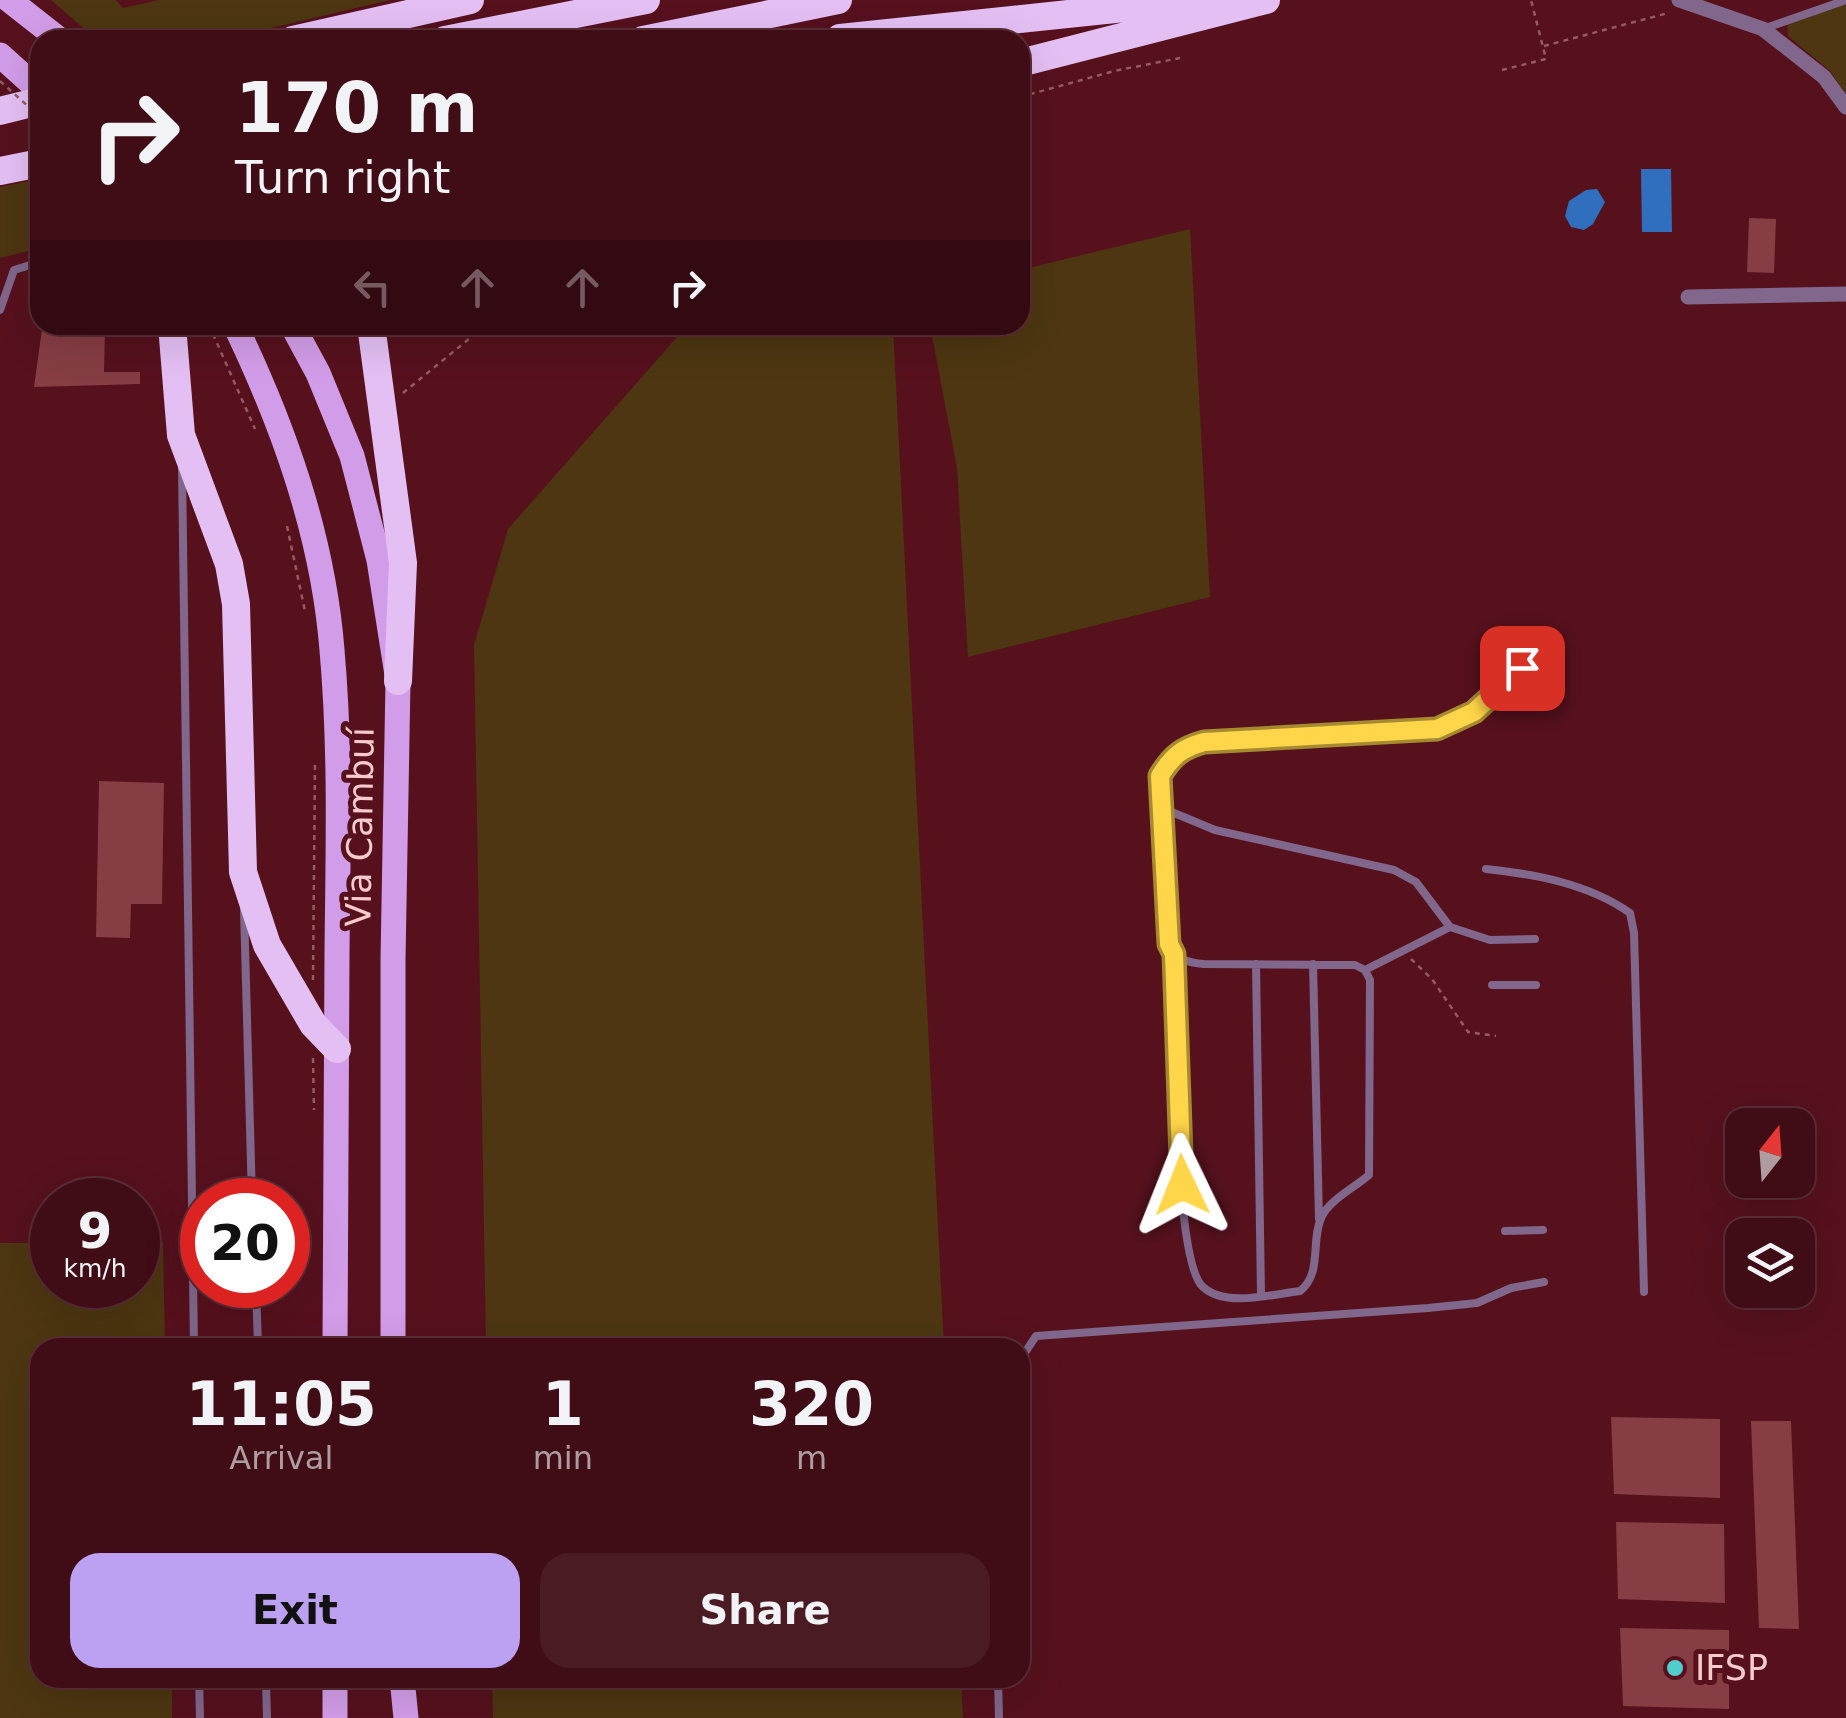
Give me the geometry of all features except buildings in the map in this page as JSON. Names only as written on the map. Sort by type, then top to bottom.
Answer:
[{"type":"highway","points":[[337,30],[470,0]]},
{"type":"highway","points":[[495,30],[646,0]]},
{"type":"highway","points":[[692,30],[838,0]]},
{"type":"highway","points":[[880,30],[1025,0]]},
{"type":"highway","points":[[920,30],[1201,0]]},
{"type":"highway","points":[[1030,60],[1266,0]]},
{"type":"highway","points":[[0,111],[30,104]]},
{"type":"highway","points":[[0,128],[30,121]]},
{"type":"highway","points":[[0,171],[30,165]]},
{"type":"highway","points":[[173,335],[181,435],[229,564],[236,604],[243,872],[267,945],[313,1024],[337,1049]]},
{"type":"highway","points":[[371,335],[403,563],[398,682]]},
{"type":"main road","points":[[9,0],[47,30]]},
{"type":"main road","points":[[0,55],[30,82]]},
{"type":"main road","name":"Via Cambuí","points":[[240,335],[273,404],[291,457],[316,549],[332,648],[338,778],[335,1338]]},
{"type":"main road","name":"Via Cambuí","points":[[297,335],[318,373],[352,456],[379,560],[398,682],[392,960],[393,1338]]},
{"type":"main road","points":[[335,1688],[335,1718]]},
{"type":"main road","points":[[403,1688],[406,1718]]},
{"type":"street","points":[[1685,4],[1763,29],[1824,77],[1846,107]]},
{"type":"street","points":[[1688,297],[1846,294]]},
{"type":"lane","points":[[1763,29],[1846,0]]},
{"type":"lane","points":[[0,310],[14,270],[30,265]]},
{"type":"lane","points":[[181,435],[194,1338]]},
{"type":"lane","points":[[1313,964],[1319,1221],[1313,1273],[1300,1291],[1224,1297],[1202,1287],[1193,1270],[1183,1223],[1174,954],[1169,944],[1160,776],[1171,758],[1185,747],[1204,742],[1437,729],[1474,712],[1522,668]]},
{"type":"lane","points":[[1162,808],[1215,830],[1394,870],[1416,882],[1450,926],[1490,940],[1535,939]]},
{"type":"lane","points":[[1486,869],[1534,874],[1613,901],[1630,913],[1634,933],[1644,1292]]},
{"type":"lane","points":[[243,872],[251,1178]]},
{"type":"lane","points":[[1365,970],[1450,926]]},
{"type":"lane","points":[[1174,954],[1191,963],[1355,964],[1365,970],[1370,980],[1370,1174],[1344,1197],[1330,1203],[1319,1221]]},
{"type":"lane","points":[[1256,964],[1261,1295]]},
{"type":"lane","points":[[1492,986],[1536,985]]},
{"type":"lane","points":[[1505,1231],[1542,1230]]},
{"type":"lane","points":[[1030,1345],[1036,1336],[1477,1302],[1511,1288],[1544,1282]]},
{"type":"lane","points":[[257,1308],[258,1338]]},
{"type":"lane","points":[[199,1688],[200,1718]]},
{"type":"lane","points":[[266,1688],[267,1718]]},
{"type":"lane","points":[[998,1688],[999,1718]]},
{"type":"path","points":[[1502,70],[1546,58],[1531,0]]},
{"type":"path","points":[[1544,46],[1685,4]]},
{"type":"path","points":[[1030,94],[1180,58]]},
{"type":"path","points":[[0,81],[30,110]]},
{"type":"path","points":[[213,335],[258,436]]},
{"type":"path","points":[[382,408],[441,366],[475,335]]},
{"type":"path","points":[[285,516],[308,627]]},
{"type":"path","points":[[313,986],[315,758]]},
{"type":"path","points":[[1403,951],[1432,979],[1468,1032],[1496,1036]]},
{"type":"path","points":[[313,1024],[314,1119]]},
{"type":"shaded area","points":[[51,0],[116,0],[123,8],[159,0],[390,0],[262,30],[86,30]]},
{"type":"shaded area","points":[[1846,2],[1846,94],[1830,71],[1788,36],[1787,20]]},
{"type":"shaded area","points":[[30,181],[30,250],[0,258],[0,187]]},
{"type":"shaded area","points":[[1190,229],[1210,597],[968,657],[957,468],[932,335],[1030,335],[1030,268]]},
{"type":"shaded area","points":[[893,335],[944,1338],[486,1338],[474,645],[508,529],[678,336]]},
{"type":"shaded area","points":[[163,1242],[165,1338],[30,1338],[30,1688],[172,1688],[172,1718],[0,1718],[0,1243],[30,1243],[30,1308],[160,1308]]},
{"type":"shaded area","points":[[492,1688],[962,1688],[963,1718],[493,1718]]},
{"type":"water","points":[[1641,169],[1671,169],[1672,232],[1642,232]]},
{"type":"water","points":[[1597,189],[1605,202],[1593,224],[1584,230],[1571,227],[1565,216],[1569,201],[1586,190]]},
{"type":"place","name":"IFSP","points":[[1675,1668]]},
{"type":"route","points":[[1182,1185],[1174,954],[1169,944],[1160,776],[1171,758],[1185,747],[1204,742],[1437,729],[1494,698],[1522,668]]}]
